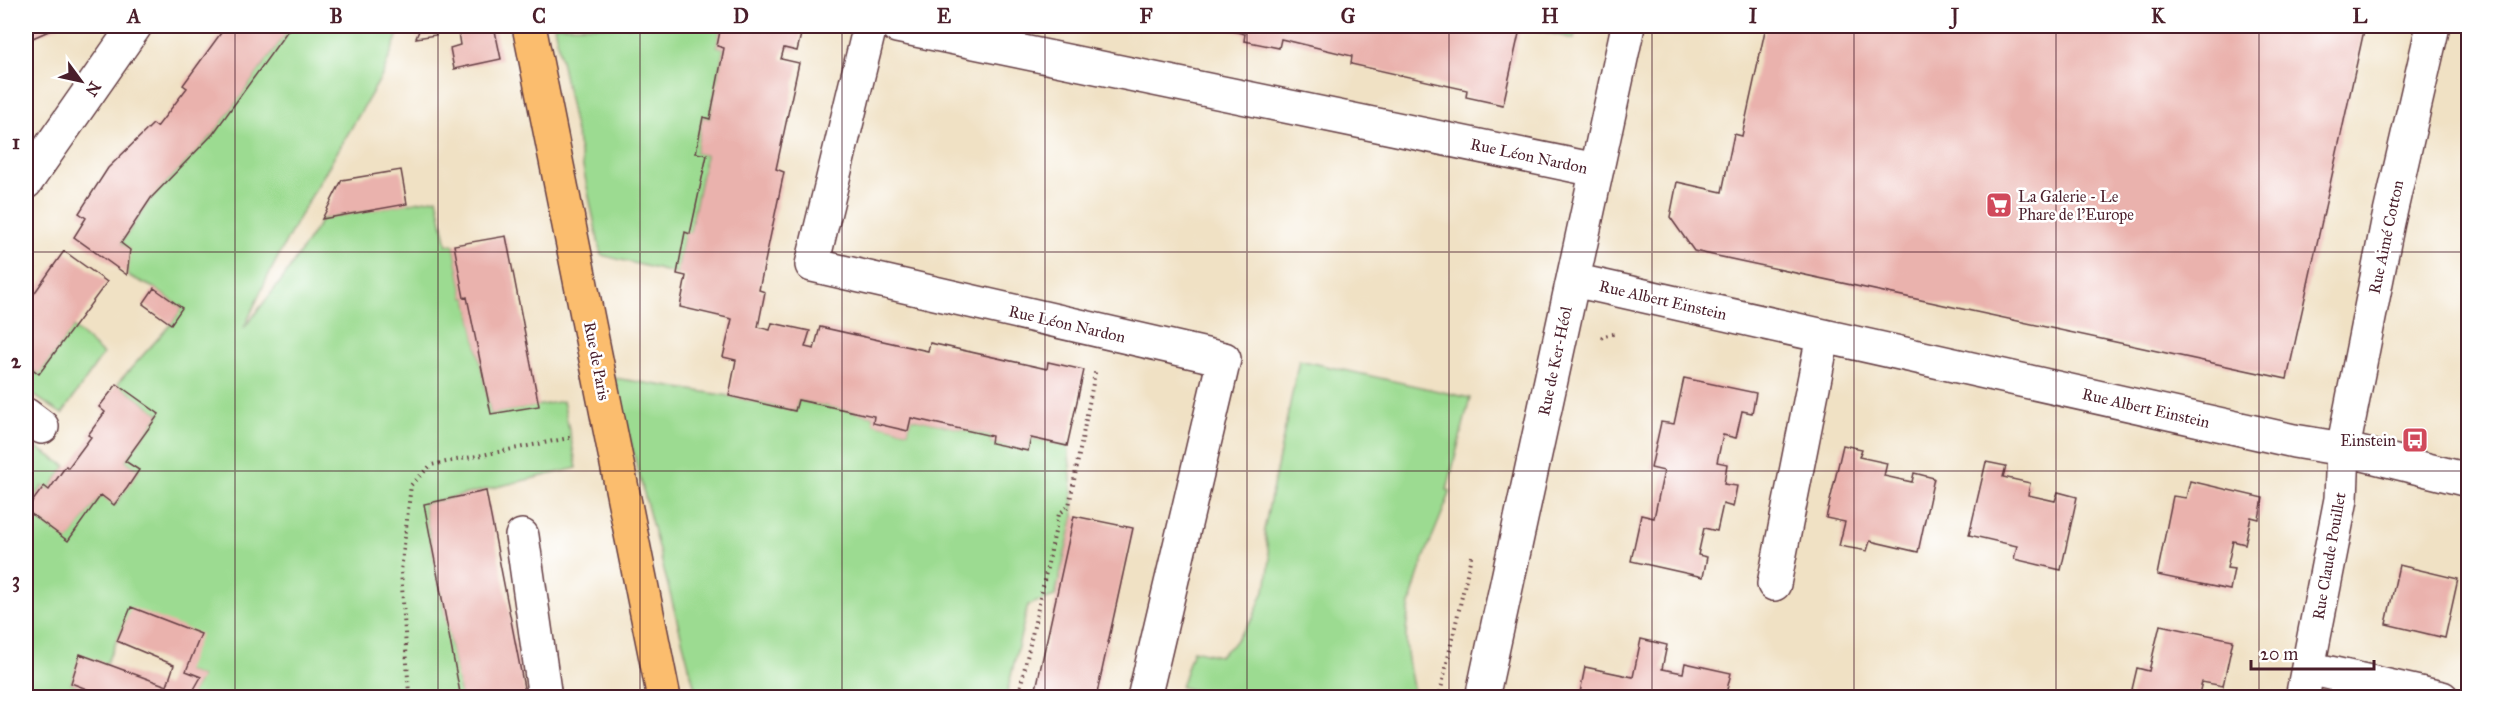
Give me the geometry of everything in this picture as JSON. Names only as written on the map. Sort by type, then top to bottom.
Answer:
[{"type":"main road","name":"Rue de Paris","points":[[529,26],[664,698]]},
{"type":"street","points":[[26,182],[135,26]]},
{"type":"street","name":"Rue Léon Nardon","points":[[870,26],[812,265],[1224,359],[1144,698]]},
{"type":"street","name":"Rue Léon Nardon","points":[[897,26],[1596,170]]},
{"type":"street","name":"Rue de Ker-Héol","points":[[1482,698],[1628,26]]},
{"type":"street","name":"Rue Aimé Cotton","points":[[2343,450],[2388,222],[2433,26]]},
{"type":"street","name":"Rue Albert Einstein","points":[[1572,280],[2343,450],[2469,480]]},
{"type":"street","points":[[1774,584],[1823,336]]},
{"type":"street","name":"Rue Claude Pouillet","points":[[2305,683],[2341,499],[2343,450]]},
{"type":"street","points":[[522,536],[545,698]]},
{"type":"street","points":[[2305,683],[2442,698]]},
{"type":"path","points":[[1018,698],[1059,514],[1069,506],[1103,332]]},
{"type":"path","points":[[409,694],[402,570],[411,485],[431,465],[610,430]]},
{"type":"green space","points":[[291,26],[401,26],[383,74],[299,217],[244,328],[284,277],[322,219],[437,198],[447,245],[454,245],[464,298],[467,297],[491,414],[563,401],[577,468],[424,504],[461,697],[189,697],[201,677],[186,671],[132,608],[106,664],[81,655],[71,683],[110,697],[26,697],[26,510],[68,540],[101,495],[115,505],[139,470],[125,461],[159,414],[117,384],[171,324],[182,308],[154,288],[127,275],[129,250],[121,243],[151,198],[213,134]]},
{"type":"green space","points":[[554,26],[721,26],[717,46],[724,48],[710,119],[703,117],[696,153],[706,155],[690,234],[685,233],[677,274],[601,255]]},
{"type":"green space","points":[[1532,26],[1576,26],[1574,39],[1531,28]]},
{"type":"green space","points":[[73,327],[103,354],[62,414],[26,390],[26,364],[39,374]]},
{"type":"green space","points":[[1299,360],[1470,398],[1447,490],[1451,491],[1422,563],[1407,620],[1408,659],[1414,693],[1419,697],[1225,698],[1181,687],[1193,650],[1219,656],[1232,645],[1253,618],[1267,583],[1270,559],[1264,530]]},
{"type":"green space","points":[[614,378],[729,396],[795,411],[798,400],[874,416],[874,423],[908,431],[911,418],[992,436],[991,443],[1028,450],[1031,438],[1067,446],[1068,442],[1074,516],[1055,596],[1028,605],[1006,697],[697,697]]},
{"type":"green space","points":[[26,441],[66,466],[49,490],[43,486],[26,510]]},
{"type":"building","points":[[26,26],[60,26],[26,41]]},
{"type":"building","points":[[226,26],[291,26],[213,134],[151,198],[121,243],[130,250],[127,275],[74,237],[86,218],[79,213],[108,168],[153,124],[157,127],[187,88],[183,85]]},
{"type":"building","points":[[421,26],[434,26],[436,35],[416,38]]},
{"type":"building","points":[[457,26],[494,26],[501,59],[454,69],[450,48],[460,45]]},
{"type":"building","points":[[721,26],[803,26],[797,51],[784,48],[781,59],[799,63],[776,169],[784,172],[759,290],[765,292],[758,327],[770,330],[772,323],[810,331],[805,347],[814,349],[820,327],[928,351],[930,343],[1047,369],[1048,362],[1084,370],[1067,446],[1031,438],[1028,451],[991,443],[992,436],[911,418],[908,431],[873,423],[874,416],[798,400],[795,411],[729,396],[736,360],[723,357],[732,319],[680,307],[686,276],[677,274],[685,232],[690,234],[707,155],[696,153],[703,117],[710,119],[724,48],[717,46]]},
{"type":"building","points":[[1212,26],[1505,26],[1520,29],[1503,105],[1466,97],[1467,90],[1351,64],[1352,56],[1281,39],[1279,48],[1244,41],[1245,34]]},
{"type":"building","name":"La Galerie - Le Phare de l'Europe","points":[[1766,26],[2365,26],[2287,379],[1694,251],[1670,217],[1677,182],[1722,192],[1734,134],[1742,136]]},
{"type":"building","points":[[401,170],[407,204],[322,219],[342,180]]},
{"type":"building","points":[[506,236],[539,406],[491,414],[454,245]]},
{"type":"building","points":[[64,251],[107,282],[39,374],[26,364],[26,305]]},
{"type":"building","points":[[154,288],[182,308],[171,324],[143,304]]},
{"type":"building","points":[[1684,378],[1756,393],[1752,413],[1742,411],[1736,438],[1723,435],[1717,462],[1727,464],[1724,484],[1737,486],[1733,507],[1723,504],[1717,531],[1704,528],[1698,555],[1707,557],[1703,577],[1631,561],[1641,515],[1654,518],[1664,471],[1651,468],[1661,422],[1674,424]]},
{"type":"building","points":[[117,384],[159,414],[125,461],[139,470],[127,488],[114,505],[101,495],[68,541],[26,510],[44,486],[49,490],[91,437],[88,435],[105,412],[99,407]]},
{"type":"building","points":[[1843,445],[1862,449],[1859,457],[1887,463],[1884,476],[1912,482],[1914,473],[1934,478],[1918,552],[1870,541],[1867,551],[1839,546],[1845,522],[1826,518]]},
{"type":"building","points":[[1986,462],[2006,466],[2003,477],[2030,483],[2028,495],[2055,501],[2058,492],[2077,497],[2061,570],[2014,559],[2017,546],[1969,535]]},
{"type":"building","points":[[2190,481],[2263,498],[2259,519],[2251,517],[2245,544],[2233,541],[2227,568],[2234,569],[2230,590],[2157,575],[2173,496],[2186,498]]},
{"type":"building","points":[[486,491],[526,698],[461,698],[424,504]]},
{"type":"building","points":[[1074,516],[1133,528],[1096,698],[1034,698]]},
{"type":"building","points":[[2399,565],[2458,579],[2445,638],[2386,624]]},
{"type":"building","points":[[131,607],[201,634],[186,671],[201,677],[189,698],[110,698],[71,683],[80,654],[167,686],[174,665],[117,641]]},
{"type":"building","points":[[2160,625],[2233,640],[2223,686],[2202,682],[2198,698],[2130,698],[2137,668],[2149,671]]},
{"type":"building","points":[[1641,639],[1667,645],[1662,669],[1683,673],[1685,663],[1731,673],[1725,698],[1579,698],[1585,667],[1633,677]]},
{"type":"place","name":"La Galerie - Le Phare de l'Europe","points":[[1999,205]]},
{"type":"place","name":"Einstein","points":[[2415,440]]}]
